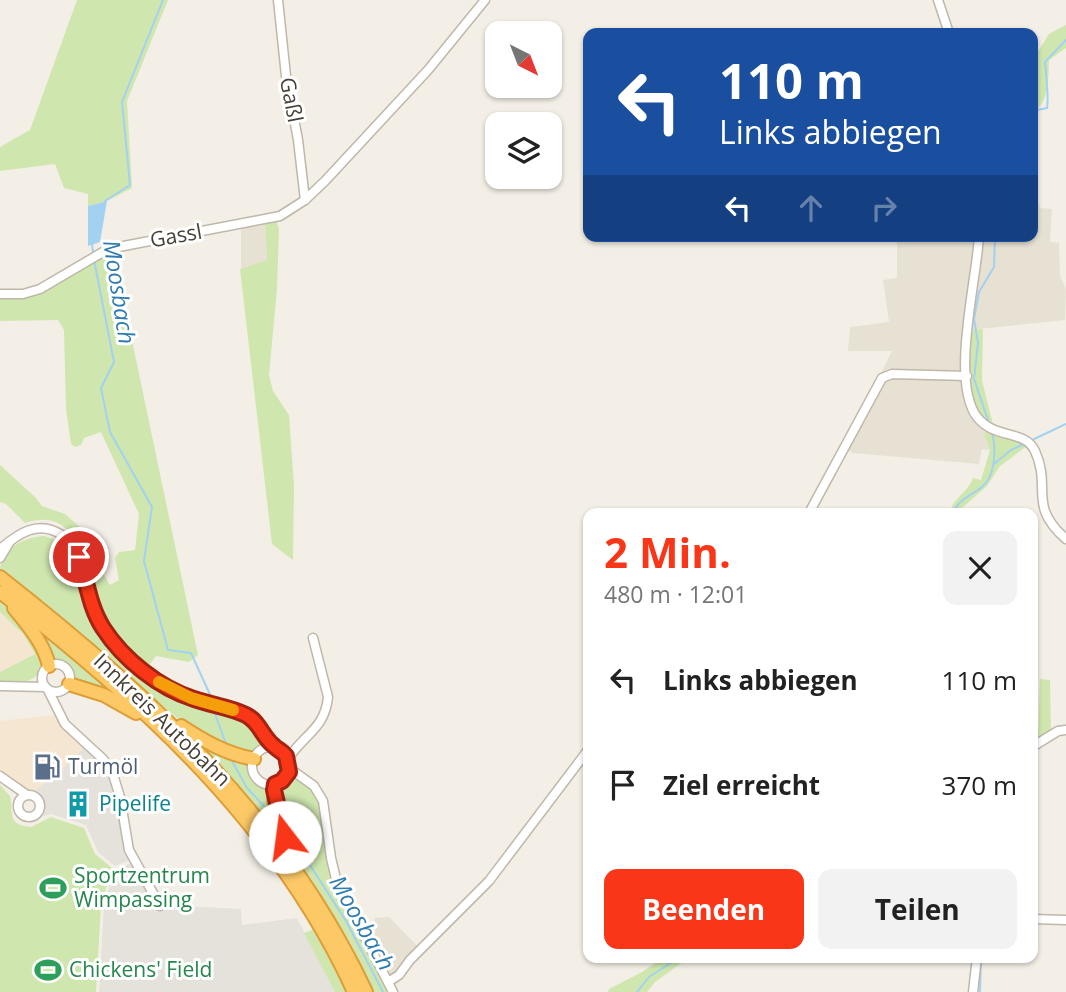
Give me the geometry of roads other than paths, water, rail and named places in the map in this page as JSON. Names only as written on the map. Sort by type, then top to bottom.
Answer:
[{"type":"highway","name":"Innkreis Autobahn","points":[[0,577],[73,636],[244,801],[305,883],[339,939],[366,992]]},
{"type":"highway","name":"Innkreis Autobahn","points":[[0,592],[158,719],[237,808],[279,863],[321,929],[354,992]]},
{"type":"highway","points":[[0,592],[36,636],[49,666]]},
{"type":"highway","points":[[65,688],[104,695],[240,757],[258,754]]},
{"type":"highway","points":[[280,781],[274,797],[281,826],[305,883]]},
{"type":"street","name":"Gaßl","points":[[278,0],[286,76],[306,200]]},
{"type":"street","points":[[306,200],[428,70],[485,0]]},
{"type":"street","points":[[938,0],[947,28]]},
{"type":"street","name":"Gassl","points":[[0,294],[23,294],[40,289],[108,249],[280,216],[306,200]]},
{"type":"street","points":[[979,242],[978,262],[968,308],[969,401],[984,425],[993,431],[1028,442],[1039,465],[1043,509],[1055,529],[1066,539]]},
{"type":"street","points":[[812,508],[882,378],[892,374],[967,376]]},
{"type":"street","points":[[1,554],[22,532],[36,528],[51,530],[63,536],[78,553],[94,611],[116,644],[168,688],[254,720],[300,777],[314,786],[323,801],[337,883],[393,992]]},
{"type":"street","points":[[1055,529],[1066,528]]},
{"type":"street","points":[[280,781],[297,746],[318,727],[327,705],[328,697],[313,638]]},
{"type":"street","points":[[58,708],[71,677],[67,668],[58,664],[49,666],[43,673],[45,685],[65,724],[103,759],[112,771],[120,797],[129,850],[160,906]]},
{"type":"street","points":[[0,686],[45,685],[65,688]]},
{"type":"street","points":[[1038,743],[1058,731],[1066,730]]},
{"type":"street","points":[[264,735],[252,769],[257,779],[266,784],[300,777]]},
{"type":"street","points":[[258,754],[297,746]]},
{"type":"street","points":[[388,982],[399,975],[410,960],[489,881],[583,757]]},
{"type":"street","points":[[0,776],[23,797]]},
{"type":"street","points":[[1038,919],[1066,920]]},
{"type":"street","points":[[973,992],[976,963]]},
{"type":"water","points":[[107,201],[100,242],[88,246],[88,206]]},
{"type":"waterway","name":"Moosbach","points":[[105,201],[130,185],[122,102],[163,0]]},
{"type":"waterway","points":[[1038,110],[1047,108],[1045,62],[1066,40]]},
{"type":"waterway","points":[[989,423],[974,379],[978,343],[974,319],[979,292],[994,267],[995,242]]},
{"type":"waterway","name":"Moosbach","points":[[92,243],[93,254]]},
{"type":"waterway","name":"Moosbach","points":[[94,260],[114,362],[101,388],[110,432],[152,507],[144,561],[168,650],[191,653],[212,699]]},
{"type":"waterway","points":[[1032,440],[1066,424]]},
{"type":"waterway","points":[[955,508],[983,486],[990,475],[994,453],[992,432]]},
{"type":"waterway","points":[[994,464],[1011,450],[1024,444]]},
{"type":"waterway","name":"Moosbach","points":[[214,711],[226,744]]},
{"type":"waterway","name":"Moosbach","points":[[232,761],[247,788],[264,806]]},
{"type":"waterway","name":"Moosbach","points":[[293,833],[302,853],[346,921],[383,992]]},
{"type":"waterway","points":[[637,992],[649,977],[671,963]]},
{"type":"waterway","points":[[980,992],[981,963]]},
{"type":"place","name":"Turmöl","points":[[47,767]]},
{"type":"place","name":"Pipelife","points":[[78,804]]},
{"type":"place","name":"Sportzentrum Wimpassing","points":[[53,888]]},
{"type":"place","name":"Chickens' Field","points":[[48,970]]}]
